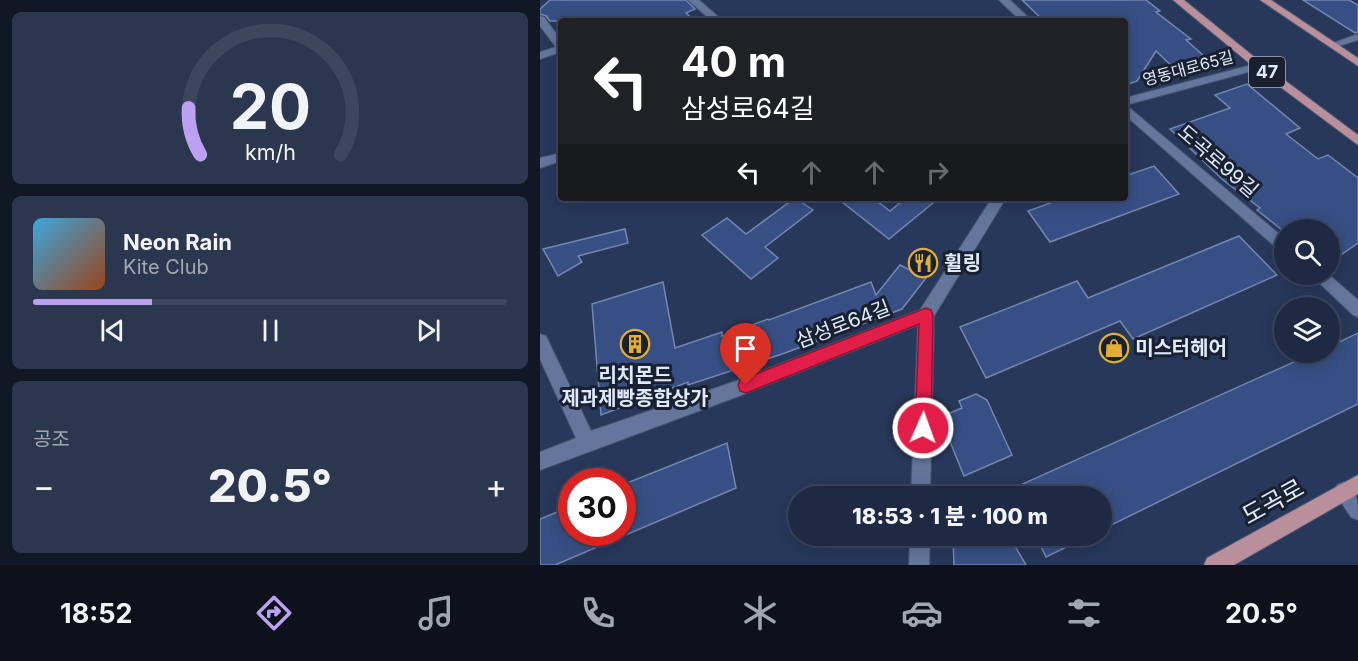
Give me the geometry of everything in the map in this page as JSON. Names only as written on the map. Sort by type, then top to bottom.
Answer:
[{"type":"main road","name":"47","points":[[1178,0],[1259,66],[1358,141]]},
{"type":"main road","points":[[1265,0],[1358,63]]},
{"type":"main road","name":"도곡로","points":[[1214,565],[1351,488]]},
{"type":"street","points":[[693,0],[714,18]]},
{"type":"street","points":[[1004,0],[1024,18]]},
{"type":"street","points":[[540,19],[558,44]]},
{"type":"street","points":[[1333,45],[1358,38]]},
{"type":"street","points":[[540,56],[558,49]]},
{"type":"street","name":"영동대로65길","points":[[1128,101],[1259,66]]},
{"type":"street","name":"도곡로99길","points":[[1128,112],[1274,237]]},
{"type":"street","points":[[540,163],[558,158]]},
{"type":"street","points":[[921,486],[926,315],[997,201]]},
{"type":"street","points":[[1330,285],[1358,310]]},
{"type":"street","name":"삼성로64길","points":[[540,461],[586,442],[739,388],[926,315]]},
{"type":"street","points":[[540,341],[586,442]]},
{"type":"street","points":[[1351,488],[1358,510]]},
{"type":"street","points":[[919,565],[920,546]]},
{"type":"building","points":[[550,0],[686,0],[695,9],[686,13],[692,18],[558,18],[558,21],[550,21],[546,16],[540,14],[540,9]]},
{"type":"building","points":[[1022,0],[1146,0],[1160,11],[1156,12],[1191,39],[1186,40],[1214,65],[1180,74],[1156,51],[1137,81],[1128,84],[1128,18],[1041,18]]},
{"type":"building","points":[[1303,0],[1349,0],[1358,5],[1358,32],[1355,33]]},
{"type":"building","points":[[1247,84],[1300,128],[1286,134],[1318,159],[1328,155],[1358,178],[1358,243],[1340,255],[1340,219],[1274,219],[1274,224],[1257,210],[1260,208],[1223,180],[1170,129],[1230,108],[1215,95]]},
{"type":"building","points":[[1154,166],[1179,194],[1050,242],[1028,211],[1056,201],[1128,201],[1128,175]]},
{"type":"building","points":[[791,201],[800,201],[813,210],[765,247],[778,258],[751,279],[702,235],[727,218],[746,234]]},
{"type":"building","points":[[841,201],[877,201],[890,211],[902,201],[935,201],[889,239]]},
{"type":"building","points":[[625,229],[628,243],[578,256],[582,262],[558,276],[543,249]]},
{"type":"building","points":[[1239,236],[1274,272],[1274,276],[1133,339],[1120,321],[986,378],[960,327],[1077,281],[1088,298]]},
{"type":"building","points":[[900,265],[926,278],[902,309],[785,353],[688,385],[688,382],[601,415],[592,304],[663,282],[675,348],[722,332],[722,336],[871,282],[876,295]]},
{"type":"building","points":[[1358,333],[1358,404],[1112,525],[1112,486],[1018,486],[1292,363],[1340,363],[1340,342]]},
{"type":"building","points":[[976,394],[987,400],[1012,455],[964,476],[940,417],[962,408],[959,401]]},
{"type":"building","points":[[727,443],[736,488],[636,531],[636,479]]},
{"type":"building","points":[[558,512],[558,546],[600,546],[555,565],[540,565],[540,519]]},
{"type":"building","points":[[953,546],[1015,546],[1026,565],[954,565]]},
{"type":"building","points":[[1041,546],[1069,546],[1046,557]]},
{"type":"place","name":"휠링","points":[[923,263]]},
{"type":"place","name":"리치몬드 제과제빵종합상가","points":[[635,344]]},
{"type":"place","name":"미스터헤어","points":[[1114,348]]},
{"type":"route","points":[[746,385],[926,315],[923,428]]}]
